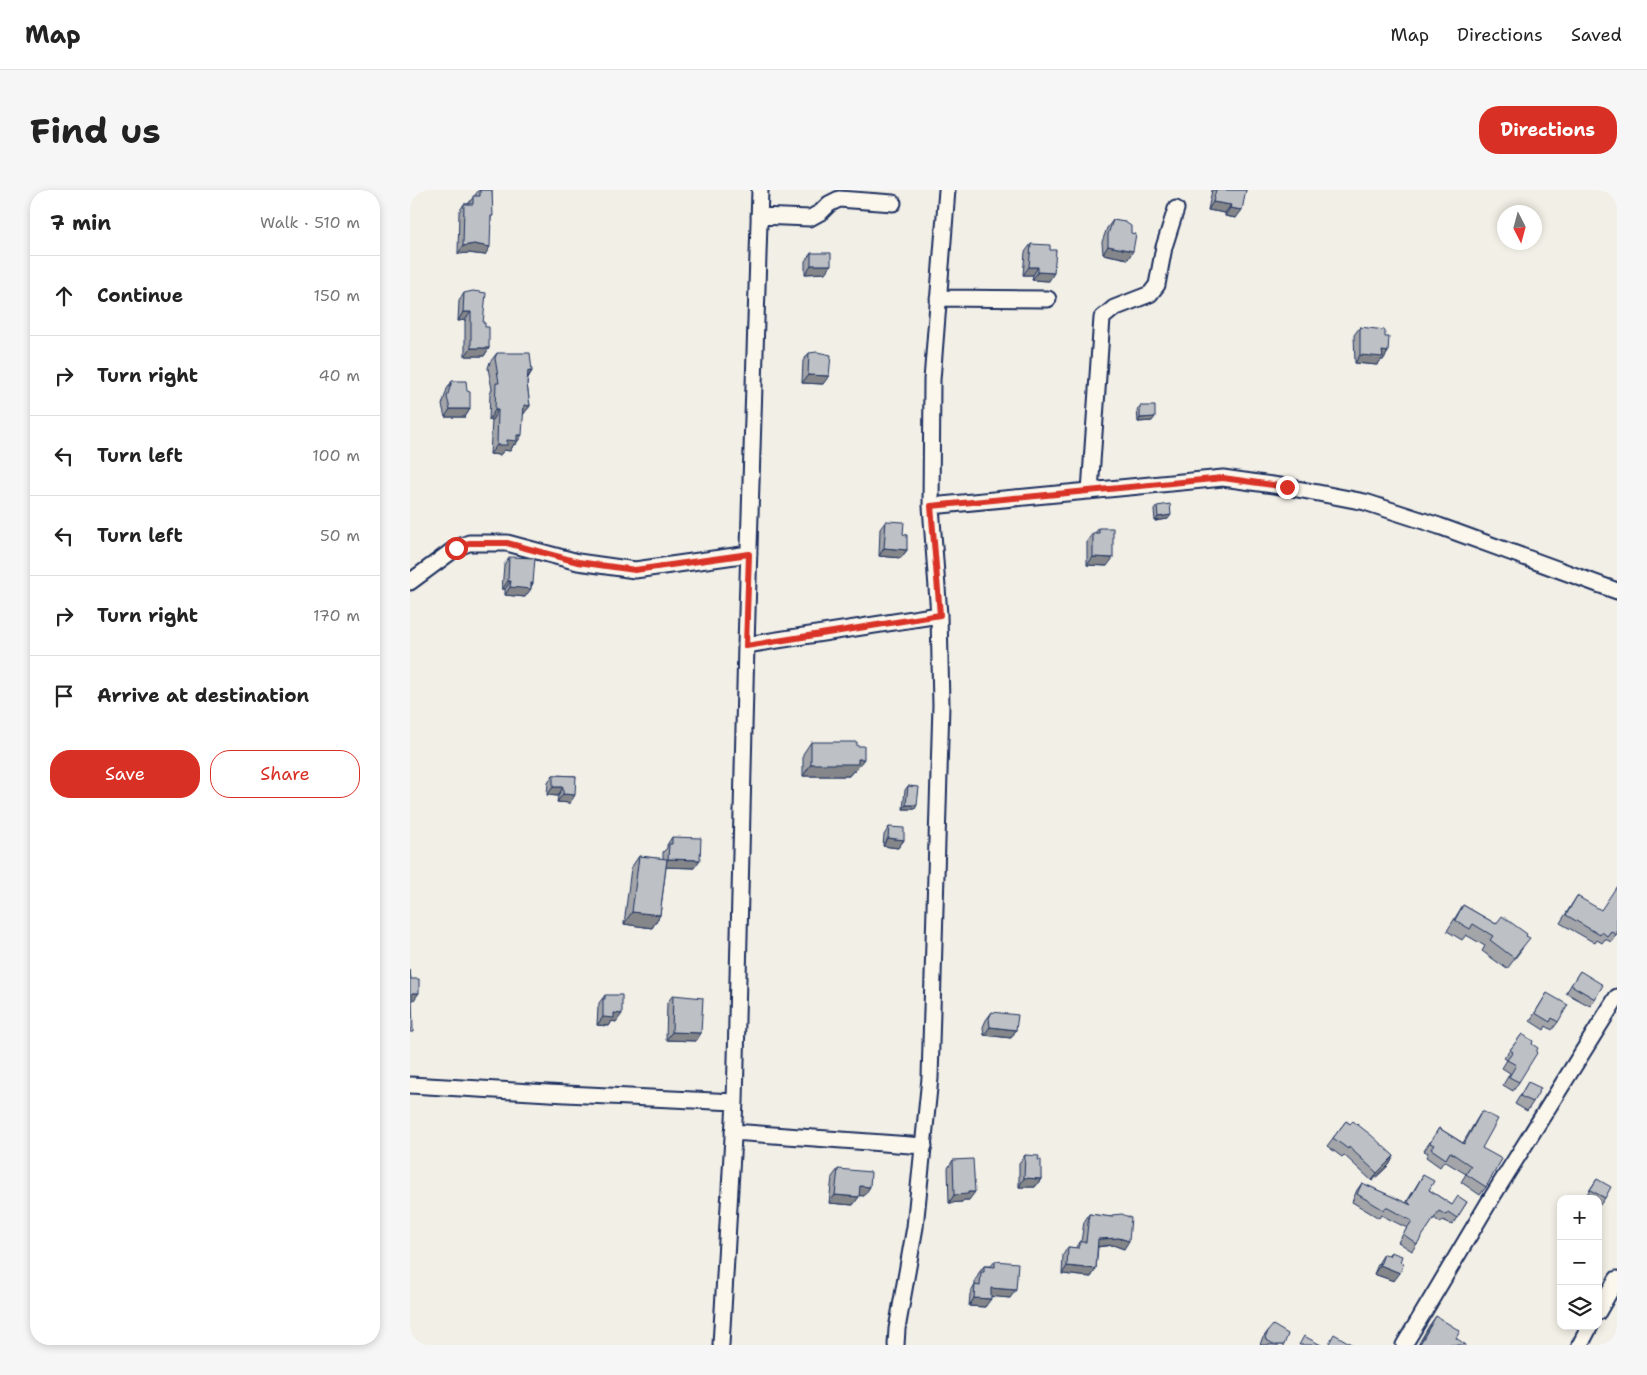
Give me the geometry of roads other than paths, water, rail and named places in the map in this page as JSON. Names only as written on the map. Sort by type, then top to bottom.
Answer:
[{"type":"street","points":[[721,1345],[735,1102],[760,190]]},
{"type":"street","points":[[896,1345],[897,1329],[915,1227],[930,1078],[941,705],[940,615],[931,506],[932,380],[947,190]]},
{"type":"street","points":[[759,216],[810,218],[822,212],[829,204],[839,199],[893,203]]},
{"type":"street","points":[[1090,491],[1102,318],[1114,308],[1150,294],[1157,285],[1164,247],[1176,209]]},
{"type":"street","points":[[938,298],[1048,298]]},
{"type":"street","points":[[931,506],[1223,478],[1287,487],[1374,505],[1439,526],[1617,591]]},
{"type":"street","points":[[410,582],[456,548],[469,543],[507,543],[578,562],[635,570],[749,554]]},
{"type":"street","points":[[746,646],[940,615]]},
{"type":"street","points":[[1404,1345],[1489,1202],[1617,997]]},
{"type":"street","points":[[410,1085],[735,1102]]},
{"type":"street","points":[[733,1132],[924,1146]]},
{"type":"street","points":[[1602,1305],[1617,1279]]},
{"type":"street","points":[[1580,1345],[1588,1330]]}]
